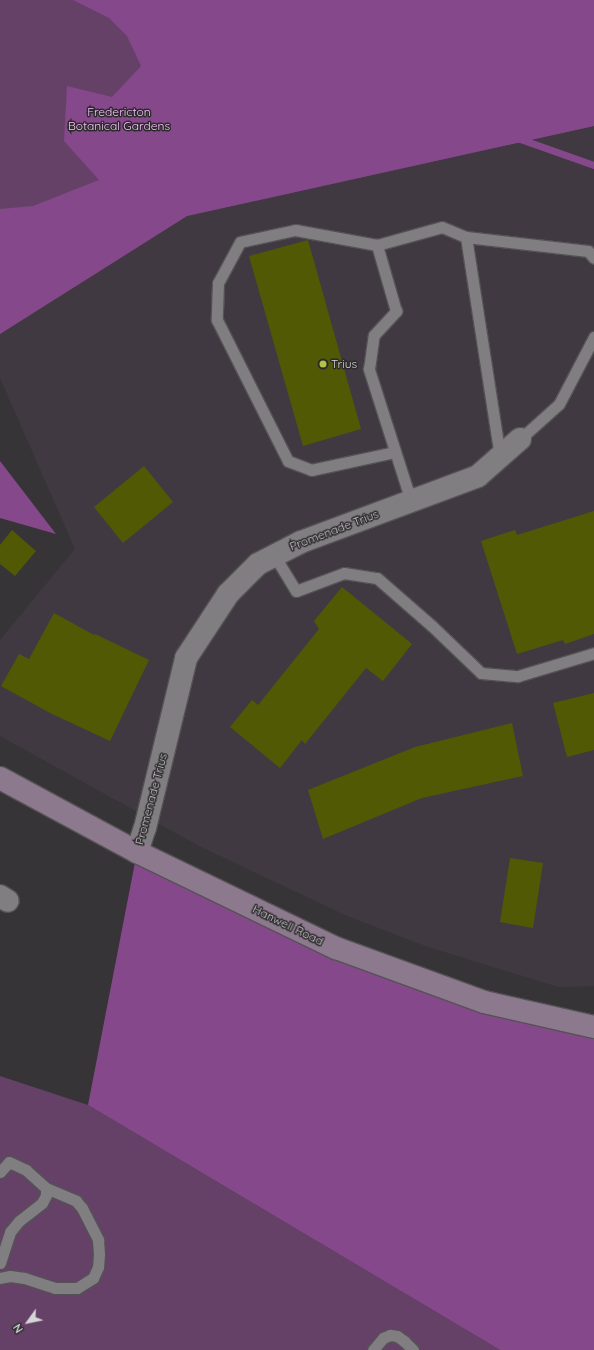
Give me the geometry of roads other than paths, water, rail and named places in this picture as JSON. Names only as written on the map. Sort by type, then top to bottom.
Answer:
[{"type":"main road","name":"Hanwell Road","points":[[0,778],[137,852],[336,948],[484,1002],[594,1027]]},
{"type":"street","name":"Promenade Trius","points":[[137,852],[145,828],[186,658],[228,594],[258,564],[301,542],[478,476],[520,439]]},
{"type":"lane","points":[[395,452],[311,470],[288,461],[217,320],[218,283],[240,242],[295,230],[377,245],[442,227],[466,237],[588,251],[594,258]]},
{"type":"lane","points":[[466,237],[500,456]]},
{"type":"lane","points":[[377,245],[396,312],[374,335],[369,370],[411,501]]},
{"type":"lane","points":[[520,439],[560,404],[594,337]]},
{"type":"lane","points":[[274,556],[296,591],[344,573],[377,578],[432,626],[481,673],[518,676],[594,653]]},
{"type":"lane","points":[[0,1172],[9,1162],[26,1170],[46,1188],[70,1196],[82,1208],[98,1240],[99,1254],[98,1267],[93,1278],[77,1288],[67,1290],[55,1288],[24,1278],[10,1276],[0,1278]]},
{"type":"lane","points":[[0,1263],[10,1232],[19,1222],[42,1203],[46,1195],[46,1188]]},
{"type":"lane","points":[[373,1350],[382,1338],[390,1335],[404,1340],[413,1350]]},
{"type":"waterway","points":[[340,0],[355,24],[395,30],[407,129],[486,127],[594,165]]},
{"type":"place","name":"Trius","points":[[323,364]]},
{"type":"park label","name":"Fredericton Botanical Gardens","points":[[119,119]]}]
